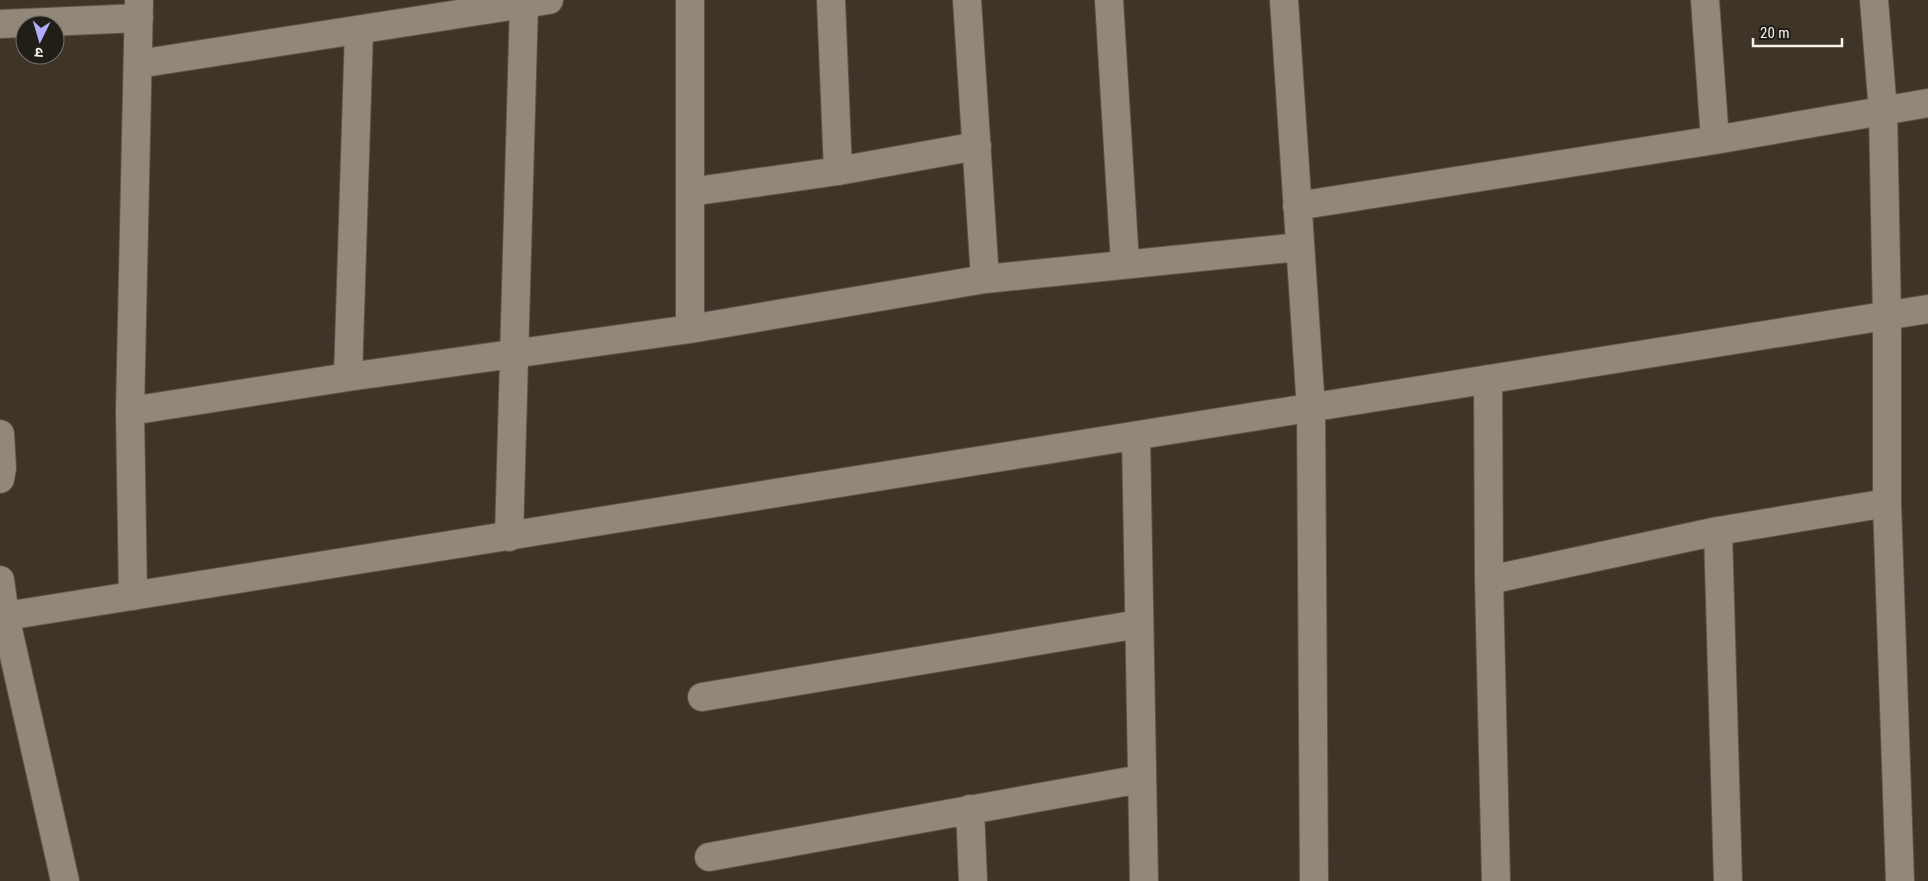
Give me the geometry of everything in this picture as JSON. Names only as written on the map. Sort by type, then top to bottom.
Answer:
[{"type":"street","points":[[690,0],[690,329]]},
{"type":"street","points":[[831,0],[838,170]]},
{"type":"street","points":[[967,0],[984,279]]},
{"type":"street","points":[[1109,0],[1126,263]]},
{"type":"street","points":[[1284,0],[1311,408],[1314,881]]},
{"type":"street","points":[[1705,0],[1715,140]]},
{"type":"street","points":[[1874,0],[1883,111],[1887,316],[1887,503],[1900,881]]},
{"type":"street","points":[[138,64],[536,2],[514,354],[509,537]]},
{"type":"street","points":[[0,24],[139,9],[130,411],[133,596]]},
{"type":"street","points":[[348,377],[359,31]]},
{"type":"street","points":[[1297,206],[1715,140],[1928,103]]},
{"type":"street","points":[[690,192],[838,170],[977,146]]},
{"type":"street","points":[[130,411],[348,377],[690,329],[984,279],[1126,263],[1299,247]]},
{"type":"street","points":[[2,617],[1928,309]]},
{"type":"street","points":[[1488,379],[1489,580],[1496,881]]},
{"type":"street","points":[[0,434],[2,468],[0,479]]},
{"type":"street","points":[[1136,436],[1144,881]]},
{"type":"street","points":[[1489,580],[1718,531],[1887,503]]},
{"type":"street","points":[[1718,531],[1728,881]]},
{"type":"street","points":[[0,580],[2,617],[65,881]]},
{"type":"street","points":[[702,697],[1139,624]]},
{"type":"street","points":[[709,857],[1141,779]]},
{"type":"street","points":[[970,809],[973,881]]}]
